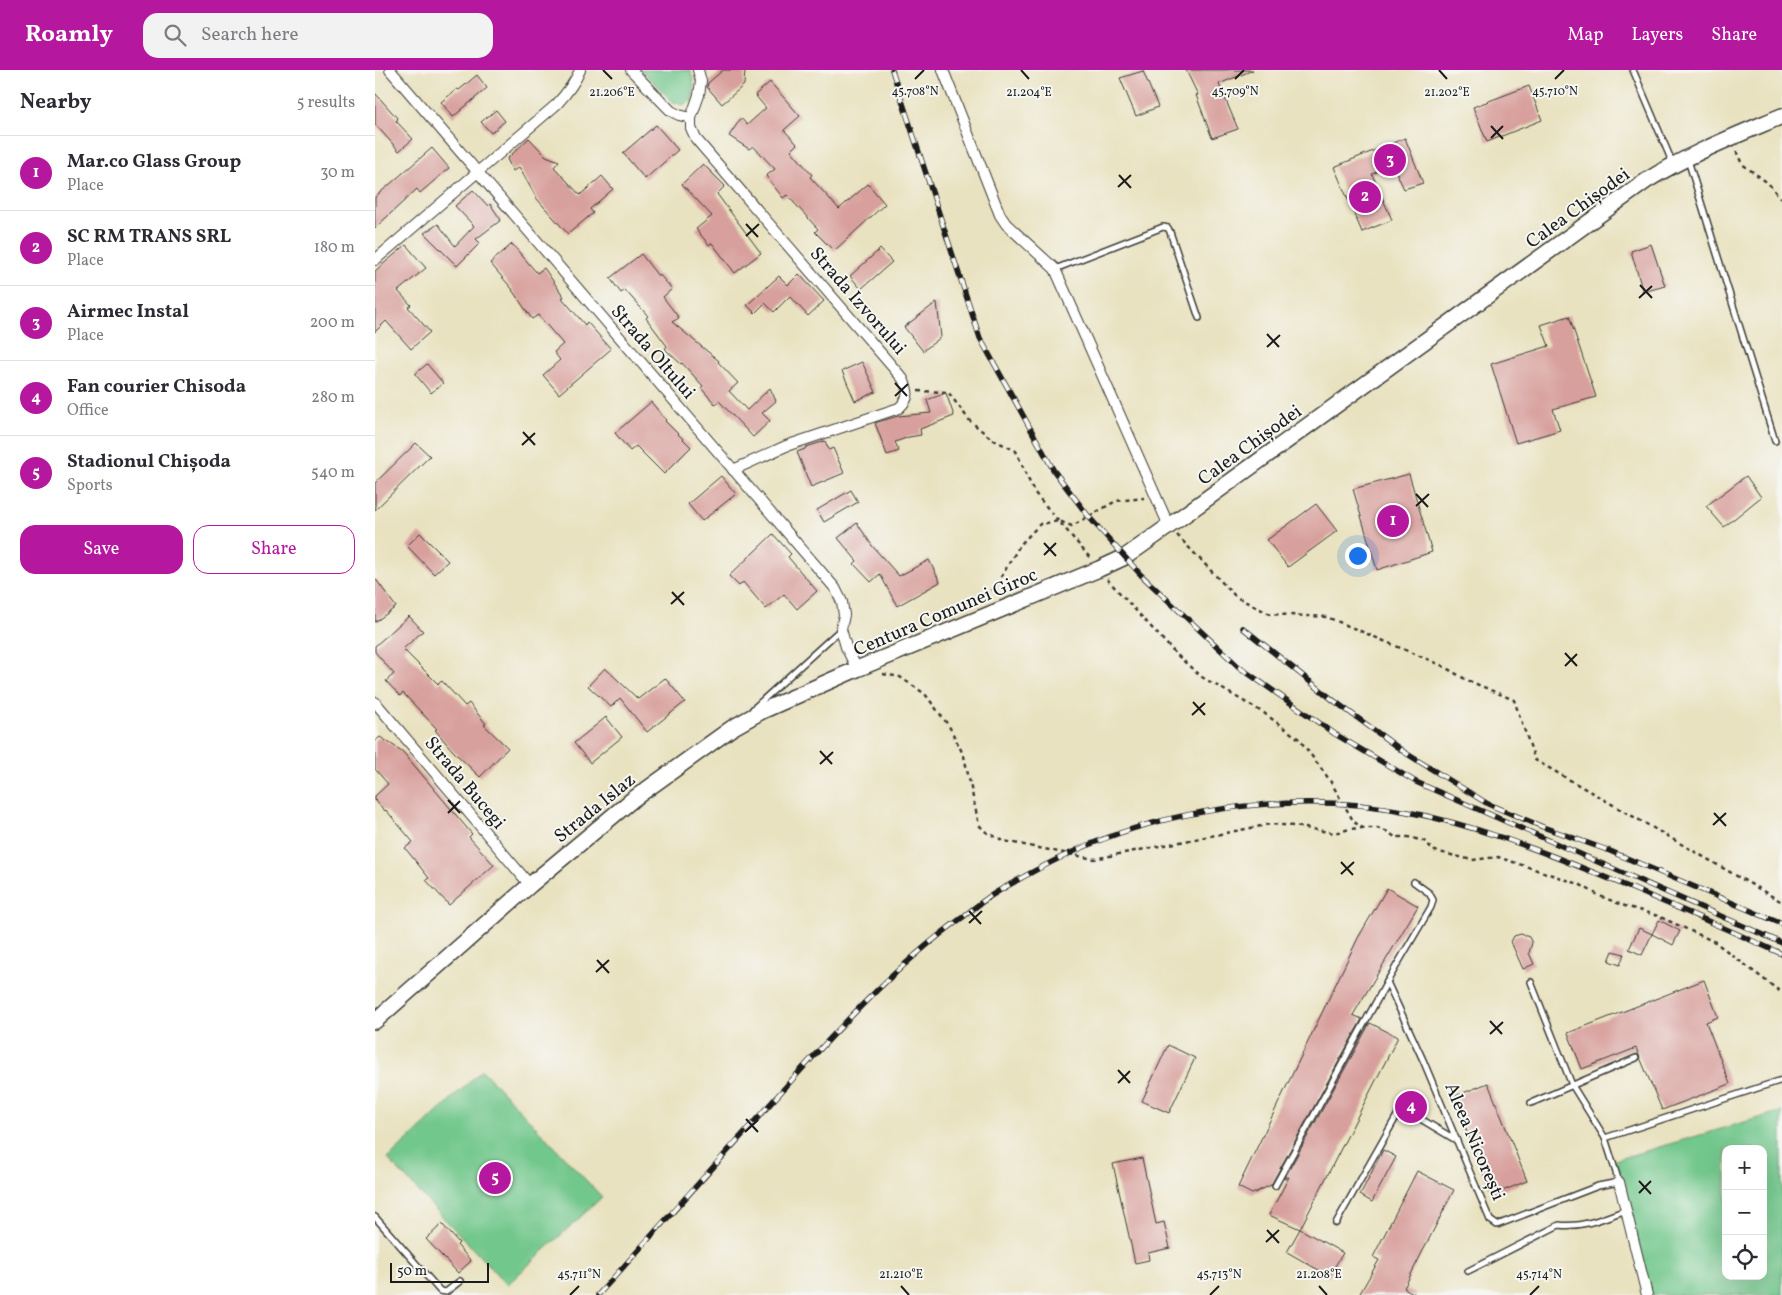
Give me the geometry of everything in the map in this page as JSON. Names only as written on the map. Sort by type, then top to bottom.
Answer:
[{"type":"main road","name":"Calea Chișodei","points":[[1169,526],[1646,181],[1687,157],[1782,116]]},
{"type":"main road","name":"Centura Comunei Giroc","points":[[732,728],[762,711],[857,669],[1099,569],[1125,556],[1169,526]]},
{"type":"main road","name":"Strada Islaz","points":[[375,1021],[530,885],[632,800],[732,728]]},
{"type":"street","name":"Strada Oltului","points":[[390,70],[835,588],[842,602],[844,616],[841,629],[846,646],[857,669]]},
{"type":"street","points":[[375,260],[557,104],[569,90],[580,70]]},
{"type":"street","points":[[631,70],[671,111],[691,118],[699,95],[701,81],[698,70]]},
{"type":"street","points":[[943,70],[1000,214],[1006,224],[1055,269],[1169,526]]},
{"type":"street","name":"Strada Izvorului","points":[[691,118],[691,128],[696,139],[903,379],[909,391]]},
{"type":"street","points":[[733,470],[786,446],[899,408],[907,401],[909,391]]},
{"type":"street","name":"Strada Bucegi","points":[[375,702],[530,885]]},
{"type":"street","points":[[1619,1182],[1647,1295]]},
{"type":"lane","points":[[1633,70],[1673,165]]},
{"type":"lane","points":[[1687,157],[1775,441]]},
{"type":"lane","points":[[1055,269],[1163,227],[1168,228],[1171,232],[1199,318]]},
{"type":"lane","name":"Strada Islaz","points":[[732,728],[841,629]]},
{"type":"lane","points":[[1275,1186],[1387,982],[1431,907],[1433,900],[1429,893],[1413,882]]},
{"type":"lane","name":"Aleea Nicorești","points":[[1387,982],[1491,1220],[1497,1225],[1598,1186],[1619,1182]]},
{"type":"lane","points":[[1531,982],[1572,1085],[1605,1138],[1619,1182]]},
{"type":"lane","points":[[1531,1103],[1636,1058]]},
{"type":"lane","points":[[1605,1138],[1782,1080]]},
{"type":"lane","points":[[1336,1223],[1399,1112],[1404,1108],[1457,1140]]},
{"type":"lane","points":[[1468,1271],[1559,1225],[1586,1224],[1626,1210]]},
{"type":"lane","points":[[375,1217],[440,1291],[446,1292],[460,1281]]},
{"type":"path","points":[[1730,138],[1742,164],[1768,184],[1782,200]]},
{"type":"path","points":[[909,391],[948,392],[970,421],[992,439],[1016,451],[1034,492],[1119,594],[1175,653],[1200,676],[1264,713],[1299,739],[1329,779],[1354,822],[1363,828]]},
{"type":"path","points":[[942,619],[994,589],[1020,545],[1040,524],[1059,521],[1072,526],[1116,501],[1155,497]]},
{"type":"path","points":[[1169,526],[1236,597],[1270,614],[1327,617],[1432,661],[1467,680],[1514,700],[1535,760],[1782,902]]},
{"type":"path","points":[[883,674],[900,677],[925,694],[949,726],[964,756],[979,826],[986,832],[1004,841],[1093,859],[1271,824],[1334,833],[1350,828],[1377,828],[1395,837],[1407,837],[1424,841],[1435,851],[1472,860],[1498,857],[1579,884],[1600,896],[1657,916],[1715,942],[1782,994]]},
{"type":"green space","points":[[641,70],[690,70],[694,85],[692,101],[682,105],[673,102]]},
{"type":"green space","points":[[482,1070],[602,1197],[507,1285],[388,1159]]},
{"type":"green space","points":[[1782,1111],[1782,1295],[1652,1295],[1615,1160]]},
{"type":"building","points":[[723,70],[745,70],[744,85],[722,104],[707,87],[708,83]]},
{"type":"building","points":[[1186,70],[1253,70],[1219,84],[1238,129],[1212,138],[1196,95],[1198,95]]},
{"type":"building","points":[[1143,71],[1158,107],[1136,116],[1120,78]]},
{"type":"building","points":[[477,75],[487,88],[453,117],[441,102]]},
{"type":"building","points":[[770,82],[800,116],[784,130],[797,144],[791,150],[812,175],[810,177],[839,209],[868,184],[885,204],[834,251],[815,232],[818,229],[787,195],[783,198],[766,176],[775,169],[753,146],[749,149],[729,136],[741,118],[747,125],[766,108],[755,95]]},
{"type":"building","points":[[1529,86],[1542,120],[1487,142],[1473,107]]},
{"type":"building","points":[[375,93],[398,119],[396,121],[413,139],[399,151],[375,124]]},
{"type":"building","points":[[496,110],[505,121],[491,133],[481,122]]},
{"type":"building","points":[[656,125],[678,150],[645,179],[623,153]]},
{"type":"building","points":[[529,138],[546,156],[559,161],[554,167],[580,195],[602,176],[613,189],[590,209],[593,213],[568,234],[537,199],[519,167],[513,171],[507,159]]},
{"type":"building","points":[[1405,138],[1423,183],[1404,189],[1393,165],[1372,174],[1392,220],[1362,232],[1334,167]]},
{"type":"building","points":[[432,148],[449,168],[420,193],[417,189],[375,228],[375,197]]},
{"type":"building","points":[[703,164],[725,186],[717,194],[761,253],[735,273],[712,243],[709,245],[696,229],[712,216],[682,184]]},
{"type":"building","points":[[473,190],[488,206],[490,204],[501,220],[476,239],[480,243],[457,266],[424,233],[438,224],[455,246],[474,226],[455,206]]},
{"type":"building","points":[[512,244],[537,273],[544,268],[564,297],[562,298],[585,325],[587,322],[611,349],[559,394],[543,375],[560,360],[554,352],[563,344],[538,315],[532,319],[513,290],[490,263]]},
{"type":"building","points":[[1651,244],[1665,286],[1643,292],[1631,251]]},
{"type":"building","points":[[406,245],[426,268],[398,291],[411,305],[408,307],[430,332],[411,349],[386,321],[375,332],[375,271]]},
{"type":"building","points":[[880,249],[892,262],[861,289],[850,276]]},
{"type":"building","points":[[641,254],[658,276],[659,274],[672,289],[663,297],[679,318],[672,322],[719,361],[738,383],[729,391],[747,410],[770,388],[776,401],[762,413],[770,421],[753,437],[719,401],[715,404],[701,388],[703,386],[682,363],[665,349],[667,346],[646,318],[648,316],[625,290],[621,293],[610,278]]},
{"type":"building","points":[[799,274],[824,301],[808,316],[790,296],[774,312],[765,303],[755,313],[747,305],[779,276],[788,285]]},
{"type":"building","points":[[937,302],[941,337],[923,351],[904,327]]},
{"type":"building","points":[[1569,316],[1596,397],[1553,409],[1560,430],[1516,443],[1491,364],[1549,346],[1541,325]]},
{"type":"building","points":[[862,362],[876,392],[855,401],[842,371]]},
{"type":"building","points":[[427,364],[443,383],[431,393],[415,374]]},
{"type":"building","points":[[946,393],[954,416],[920,429],[921,435],[895,442],[899,451],[887,455],[875,423],[898,416],[931,413],[927,400]]},
{"type":"building","points":[[651,402],[665,421],[691,447],[664,474],[636,446],[630,451],[615,433]]},
{"type":"building","points":[[825,441],[829,450],[833,448],[844,473],[811,487],[797,452]]},
{"type":"building","points":[[416,443],[430,456],[375,510],[375,483]]},
{"type":"building","points":[[1409,474],[1432,552],[1377,570],[1353,489]]},
{"type":"building","points":[[721,476],[736,494],[702,521],[688,504]]},
{"type":"building","points":[[1746,476],[1761,497],[1724,527],[1706,506]]},
{"type":"building","points":[[851,490],[858,502],[824,522],[817,510]]},
{"type":"building","points":[[1316,504],[1337,531],[1288,567],[1267,540]]},
{"type":"building","points":[[857,523],[873,547],[899,576],[929,560],[940,582],[897,606],[880,574],[871,582],[854,564],[857,561],[838,538]]},
{"type":"building","points":[[420,533],[448,561],[434,574],[407,546]]},
{"type":"building","points":[[773,534],[791,554],[788,557],[817,591],[797,609],[784,594],[766,609],[743,582],[739,586],[729,576]]},
{"type":"building","points":[[375,578],[396,607],[375,622]]},
{"type":"building","points":[[409,616],[423,631],[403,649],[438,684],[442,681],[465,706],[469,703],[486,724],[484,725],[508,748],[480,777],[453,751],[435,730],[437,729],[403,693],[400,696],[386,681],[394,674],[375,652],[375,646]]},
{"type":"building","points":[[605,668],[638,699],[665,678],[685,702],[647,732],[620,698],[611,707],[588,686]]},
{"type":"building","points":[[606,717],[622,737],[590,763],[574,743]]},
{"type":"building","points":[[380,737],[402,751],[472,834],[469,837],[494,865],[449,905],[426,880],[429,878],[405,848],[413,842],[375,800],[375,796],[388,784],[375,769],[375,741]]},
{"type":"building","points":[[1387,888],[1418,906],[1353,1015],[1362,1019],[1271,1185],[1252,1194],[1238,1187],[1358,938]]},
{"type":"building","points":[[1659,920],[1680,931],[1673,945],[1652,934]]},
{"type":"building","points":[[1639,928],[1652,934],[1642,955],[1629,949]]},
{"type":"building","points":[[1521,934],[1529,937],[1532,943],[1529,953],[1534,964],[1523,969],[1511,942],[1514,936]]},
{"type":"building","points":[[1613,951],[1624,954],[1620,965],[1609,961]]},
{"type":"building","points":[[1704,980],[1718,1017],[1706,1022],[1730,1084],[1662,1110],[1636,1048],[1582,1069],[1568,1033]]},
{"type":"building","points":[[1370,1023],[1398,1037],[1300,1229],[1269,1215],[1289,1177],[1284,1179]]},
{"type":"building","points":[[1168,1045],[1195,1058],[1169,1113],[1142,1101]]},
{"type":"building","points":[[1488,1083],[1527,1181],[1492,1195],[1453,1097]]},
{"type":"building","points":[[1383,1150],[1396,1157],[1372,1202],[1360,1195]]},
{"type":"building","points":[[1142,1158],[1156,1224],[1164,1222],[1170,1248],[1148,1253],[1149,1260],[1135,1263],[1113,1164]]},
{"type":"building","points":[[1417,1171],[1454,1190],[1404,1288],[1417,1295],[1359,1295],[1379,1260],[1373,1257]]},
{"type":"building","points":[[442,1224],[459,1243],[457,1245],[471,1261],[458,1273],[426,1239]]},
{"type":"building","points":[[1300,1229],[1343,1253],[1329,1276],[1287,1252]]},
{"type":"railway","points":[[892,70],[980,338],[1054,471],[1089,517],[1141,575],[1239,667],[1335,734],[1416,782],[1782,943]]},
{"type":"railway","points":[[1243,628],[1333,700],[1404,752],[1488,804],[1543,827],[1610,851],[1782,924]]},
{"type":"railway","points":[[598,1295],[824,1045],[868,999],[914,956],[980,904],[1011,884],[1087,846],[1151,823],[1224,809],[1299,803],[1336,803],[1408,812],[1480,830],[1549,855],[1666,903],[1782,954]]},
{"type":"place","name":"Airmec Instal","points":[[1390,160]]},
{"type":"place","name":"SC RM TRANS SRL","points":[[1365,197]]},
{"type":"place","name":"Mar.co Glass Group","points":[[1393,521]]},
{"type":"place","name":"Fan courier Chisoda","points":[[1411,1107]]},
{"type":"place","name":"Stadionul Chișoda","points":[[495,1178]]}]
